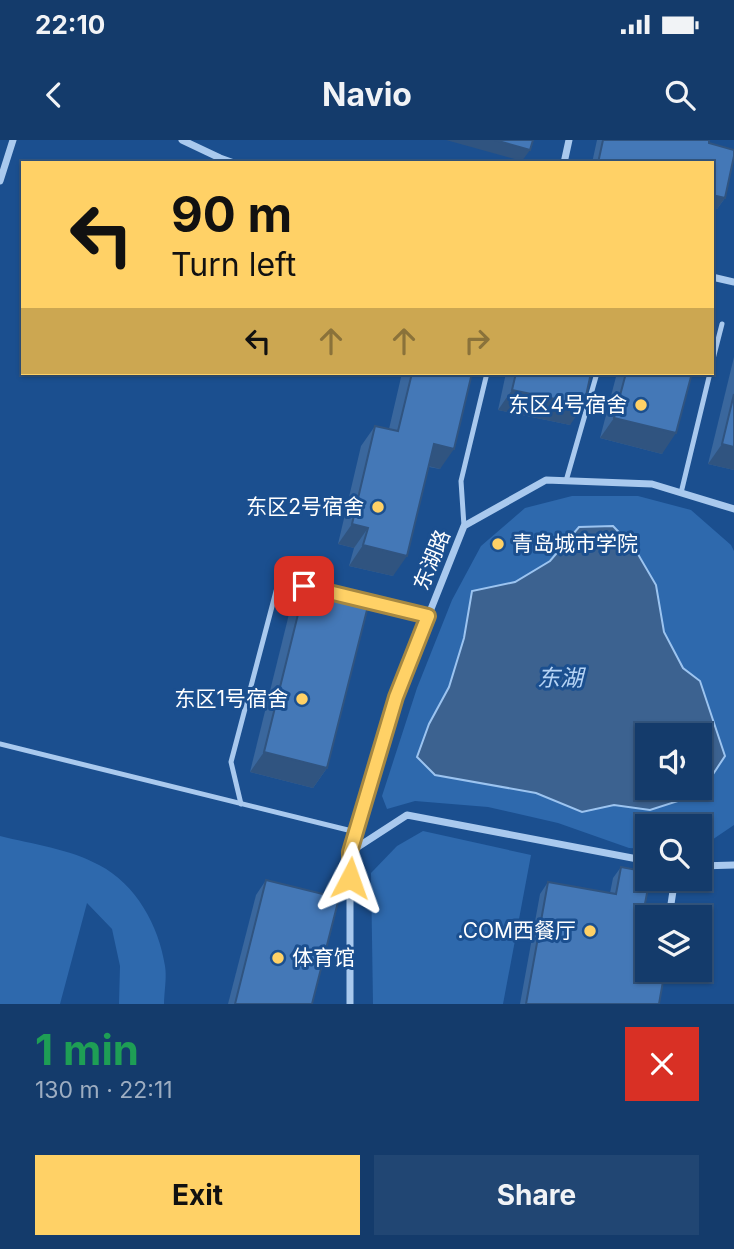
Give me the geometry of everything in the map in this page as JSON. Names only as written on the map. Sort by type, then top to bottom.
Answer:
[{"type":"street","points":[[0,181],[13,140]]},
{"type":"street","points":[[182,140],[229,161]]},
{"type":"street","points":[[564,161],[569,140]]},
{"type":"street","points":[[714,277],[734,282]]},
{"type":"street","name":"东湖路","points":[[351,1004],[350,852],[396,697],[464,526],[546,480],[652,484],[734,509]]},
{"type":"street","points":[[350,852],[407,815],[635,859]]},
{"type":"street","points":[[712,866],[734,865]]},
{"type":"lane","points":[[714,355],[722,324]]},
{"type":"lane","points":[[464,526],[461,481],[487,375]]},
{"type":"lane","points":[[566,481],[596,375]]},
{"type":"lane","points":[[681,493],[710,375]]},
{"type":"lane","points":[[241,804],[231,762],[279,580],[428,616]]},
{"type":"lane","points":[[0,744],[356,832]]},
{"type":"shaded area","points":[[572,496],[638,496],[691,510],[731,545],[734,551],[734,825],[712,840],[712,814],[635,814],[635,848],[558,823],[488,807],[415,801],[387,809],[382,796],[417,688],[452,600],[481,546],[525,508]]},
{"type":"shaded area","points":[[423,831],[531,855],[503,1004],[373,1004],[371,873],[397,846]]},
{"type":"shaded area","points":[[0,836],[88,859],[124,883],[144,908],[162,951],[166,971],[164,1004],[119,1004],[120,966],[112,929],[87,903],[60,1004],[0,1004]]},
{"type":"water","name":"东湖","points":[[613,526],[635,549],[656,585],[664,632],[683,668],[700,681],[725,756],[712,776],[712,723],[635,723],[635,800],[681,800],[650,810],[614,805],[582,812],[536,793],[435,775],[417,757],[429,724],[449,687],[464,638],[472,591],[515,582],[550,561],[579,527]]},
{"type":"building","points":[[495,140],[533,140],[530,150]]},
{"type":"building","points":[[603,140],[709,140],[709,143],[734,150],[725,198],[714,195],[714,161],[598,161]]},
{"type":"building","name":"东区2号宿舍","points":[[412,375],[472,375],[454,449],[434,444],[407,556],[363,545],[368,528],[352,524],[375,426],[398,431]]},
{"type":"building","points":[[516,375],[591,375],[584,405],[512,390]]},
{"type":"building","points":[[625,375],[691,375],[676,433],[614,418]]},
{"type":"building","points":[[734,394],[734,447],[722,444]]},
{"type":"building","name":"东区1号宿舍","points":[[304,590],[368,606],[327,768],[264,752]]},
{"type":"building","points":[[621,867],[635,870],[635,891],[647,891],[645,905],[635,905],[635,982],[663,982],[659,1004],[526,1004],[548,882],[616,894]]},
{"type":"building","name":"体育馆","points":[[266,880],[339,898],[312,1004],[235,1004]]},
{"type":"place","name":"东区4号宿舍","points":[[641,405]]},
{"type":"place","name":"东区2号宿舍","points":[[378,507]]},
{"type":"place","name":"青岛城市学院","points":[[498,544]]},
{"type":"place","name":"东区1号宿舍","points":[[302,699]]},
{"type":"place","name":".COM西餐厅","points":[[590,931]]},
{"type":"place","name":"体育馆","points":[[278,958]]},
{"type":"route","points":[[304,586],[428,616],[396,697],[350,852],[350,878]]}]
